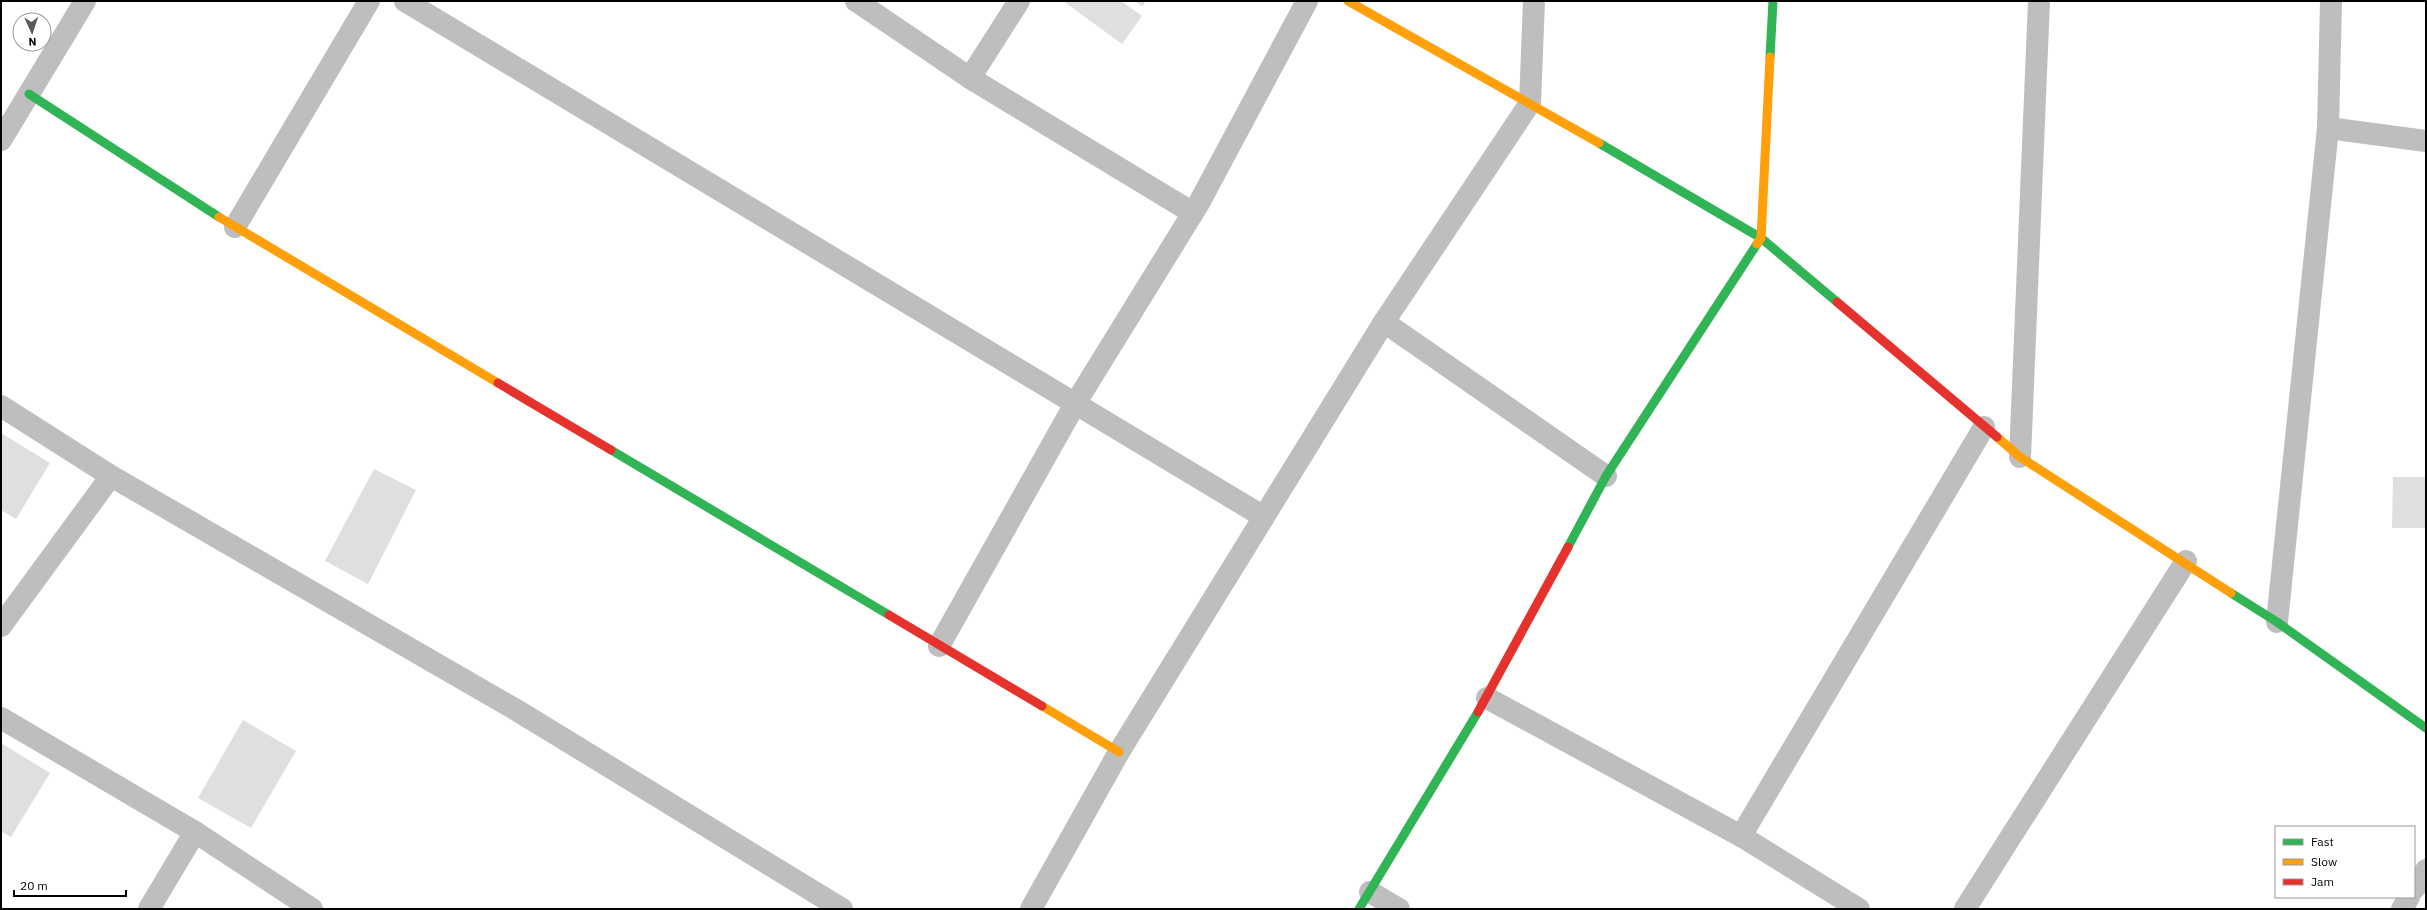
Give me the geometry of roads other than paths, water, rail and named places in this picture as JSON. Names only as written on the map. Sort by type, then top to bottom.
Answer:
[{"type":"street","points":[[1,140],[85,1]]},
{"type":"street","points":[[235,227],[369,1]]},
{"type":"street","points":[[405,1],[1264,517]]},
{"type":"street","points":[[856,1],[970,78],[1193,213]]},
{"type":"street","points":[[970,78],[1019,1]]},
{"type":"street","points":[[939,646],[1075,404],[1193,213],[1307,1]]},
{"type":"street","points":[[1348,1],[1530,103],[1761,238],[2020,457],[2186,561],[2277,622],[2426,728]]},
{"type":"street","points":[[1031,909],[1119,752],[1384,322],[1530,103],[1534,1]]},
{"type":"street","points":[[1399,909],[1364,900],[1487,698],[1606,476],[1761,238],[1773,1]]},
{"type":"street","points":[[2020,457],[2039,1]]},
{"type":"street","points":[[2277,622],[2328,128],[2331,1]]},
{"type":"street","points":[[29,94],[235,227],[1119,752]]},
{"type":"street","points":[[2328,128],[2426,140]]},
{"type":"street","points":[[1384,322],[1606,476]]},
{"type":"street","points":[[1,406],[111,476],[518,712],[842,909]]},
{"type":"street","points":[[1741,836],[1984,427]]},
{"type":"street","points":[[1,626],[111,476]]},
{"type":"street","points":[[1965,909],[2186,561]]},
{"type":"street","points":[[1487,698],[1741,836],[1859,909]]},
{"type":"street","points":[[1,718],[195,832],[312,909]]},
{"type":"street","points":[[149,909],[195,832]]},
{"type":"street","points":[[2415,888],[2426,870]]},
{"type":"street","points":[[2402,909],[2408,898]]}]
